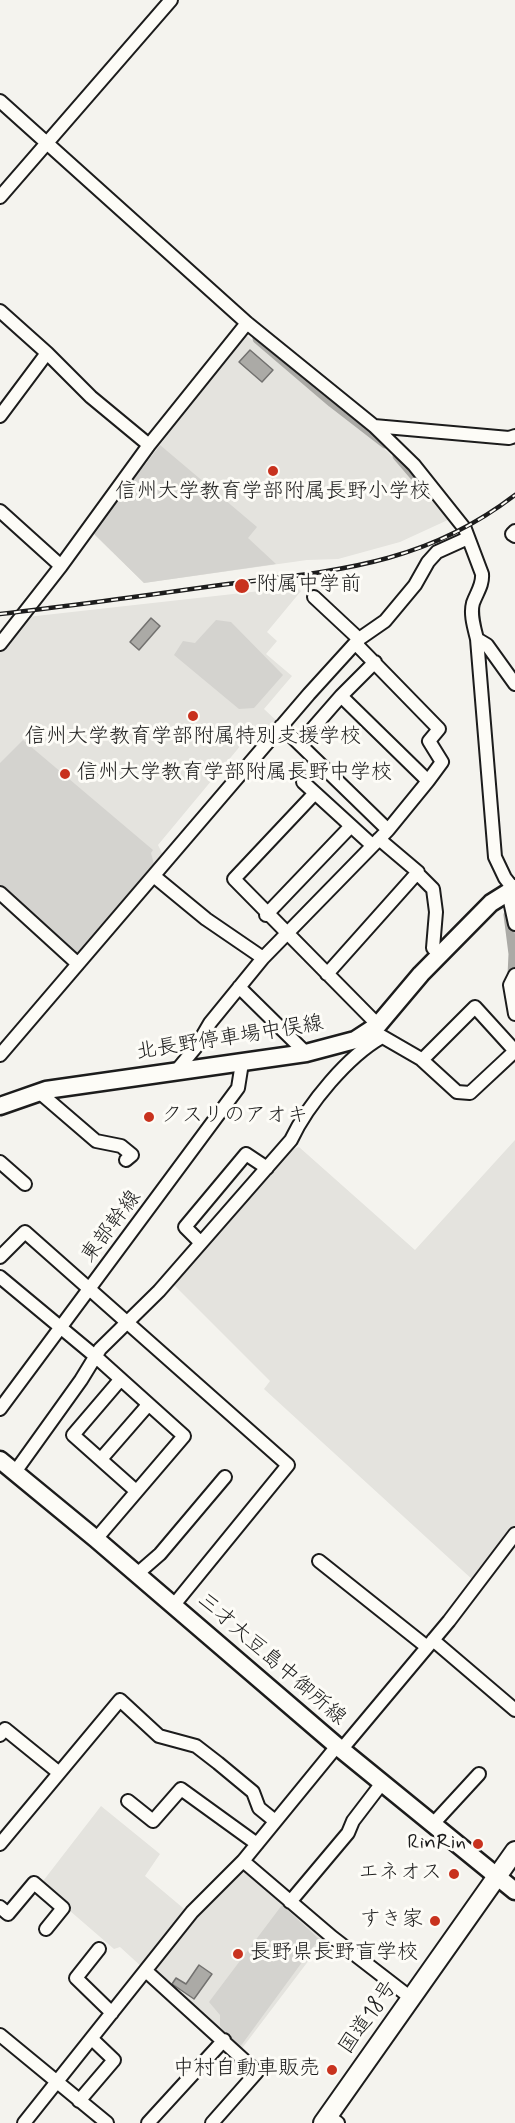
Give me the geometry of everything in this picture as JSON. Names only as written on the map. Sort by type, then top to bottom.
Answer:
[{"type":"highway","name":"国道18号","points":[[330,2120],[411,1998],[515,1851]]},
{"type":"main road","name":"北長野停車場中俣線","points":[[0,1106],[39,1092],[177,1070],[306,1053],[355,1040],[378,1031],[440,955],[491,903],[513,888]]},
{"type":"main road","name":"三才大豆島中御所線","points":[[0,1460],[96,1539],[339,1748],[515,1891]]},
{"type":"street","points":[[0,197],[46,142],[78,110],[125,51],[171,0]]},
{"type":"street","points":[[0,101],[248,323],[374,426],[414,465],[468,538],[483,581],[473,604],[472,617],[477,639],[495,856],[505,878],[513,888],[515,924]]},
{"type":"street","points":[[0,311],[91,397],[149,446]]},
{"type":"street","points":[[0,644],[61,566],[149,446],[248,323]]},
{"type":"street","points":[[0,416],[47,353]]},
{"type":"street","points":[[374,426],[508,438],[515,436]]},
{"type":"street","points":[[0,511],[61,566]]},
{"type":"street","points":[[515,531],[512,534],[515,536]]},
{"type":"street","points":[[0,1055],[155,877],[281,726],[359,639],[384,621],[415,585],[428,562],[437,552],[468,538]]},
{"type":"street","points":[[314,597],[359,639]]},
{"type":"street","points":[[177,1070],[263,958],[380,838],[442,762],[429,741],[439,729],[357,645],[359,639]]},
{"type":"street","points":[[477,639],[487,645],[515,684]]},
{"type":"street","points":[[300,743],[341,696],[375,662]]},
{"type":"street","points":[[341,696],[428,781]]},
{"type":"street","points":[[281,726],[300,743],[380,838],[434,889],[436,912],[433,948],[440,955]]},
{"type":"street","points":[[303,782],[351,826],[380,838]]},
{"type":"street","points":[[315,793],[234,879],[266,915],[327,974],[378,1031],[422,1060],[457,1092],[470,1093],[515,1052],[475,1007],[422,1060]]},
{"type":"street","points":[[266,915],[351,826]]},
{"type":"street","points":[[327,974],[417,873]]},
{"type":"street","points":[[155,877],[206,919],[263,958]]},
{"type":"street","points":[[0,893],[78,964]]},
{"type":"street","points":[[515,975],[510,985],[515,1014]]},
{"type":"street","points":[[239,987],[306,1053]]},
{"type":"street","points":[[15,1472],[81,1380],[94,1356],[201,1243],[267,1168],[291,1140],[302,1117],[378,1031]]},
{"type":"street","name":"東部幹線","points":[[0,1408],[238,1088],[242,1063]]},
{"type":"street","points":[[39,1092],[96,1141],[121,1146],[132,1155],[126,1160]]},
{"type":"street","points":[[201,1243],[185,1227],[246,1154],[267,1168]]},
{"type":"street","points":[[0,1180],[5,1167],[26,1184]]},
{"type":"street","points":[[0,1257],[25,1232],[288,1465],[173,1606]]},
{"type":"street","points":[[0,1277],[184,1436],[96,1539]]},
{"type":"street","points":[[120,1380],[72,1436],[136,1491]]},
{"type":"street","points":[[101,1459],[148,1405]]},
{"type":"street","points":[[137,1574],[160,1554],[225,1477]]},
{"type":"street","points":[[24,2123],[192,1912],[243,1861],[275,1821],[430,1644],[515,1534]]},
{"type":"street","points":[[320,1561],[515,1710]]},
{"type":"street","points":[[0,1844],[120,1700],[159,1736],[196,1746],[218,1763],[253,1792],[259,1808],[275,1821]]},
{"type":"street","points":[[0,1735],[5,1729],[58,1772]]},
{"type":"street","points":[[432,1825],[479,1774]]},
{"type":"street","points":[[290,1902],[348,1833],[353,1821],[382,1783]]},
{"type":"street","points":[[128,1801],[153,1821],[181,1789],[257,1844]]},
{"type":"street","points":[[243,1861],[290,1902],[411,1998]]},
{"type":"street","points":[[0,1907],[8,1914],[34,1883],[63,1908],[46,1929]]},
{"type":"street","points":[[99,1949],[76,1978],[112,2013]]},
{"type":"street","points":[[146,1971],[257,2072],[212,2123]]},
{"type":"street","points":[[80,2101],[114,2060],[92,2039]]},
{"type":"street","points":[[2,2040],[57,2081],[107,2123]]},
{"type":"street","points":[[148,2123],[224,2040]]},
{"type":"street","points":[[86,2123],[94,2112]]},
{"type":"shaded area","name":"信州大学教育学部附属長野小学校","points":[[247,336],[388,452],[450,519],[400,542],[338,559],[307,560],[144,583],[93,533],[240,340]]},
{"type":"shaded area","points":[[250,350],[273,370],[262,382],[239,362]]},
{"type":"shaded area","points":[[160,445],[257,527],[248,538],[276,564],[144,583],[93,533]]},
{"type":"shaded area","points":[[296,587],[301,591],[267,632],[277,641],[266,654],[292,676],[264,709],[279,723],[263,742],[251,733],[158,845],[164,857],[79,955],[0,887],[0,649],[27,617]]},
{"type":"shaded area","points":[[151,618],[160,626],[139,650],[130,642]]},
{"type":"shaded area","points":[[216,620],[231,622],[283,675],[254,708],[239,709],[174,655],[183,641],[195,643]]},
{"type":"shaded area","points":[[23,740],[153,850],[151,853],[155,868],[79,955],[74,954],[0,887],[0,763]]},
{"type":"shaded area","points":[[515,1140],[515,1526],[474,1581],[264,1389],[270,1381],[174,1285],[291,1150],[299,1147],[415,1250]]},
{"type":"shaded area","points":[[101,1806],[160,1854],[145,1876],[189,1913],[143,1968],[120,1947],[114,1949],[40,1885]]},
{"type":"shaded area","name":"長野県長野盲学校","points":[[244,1872],[248,1872],[325,1939],[240,2051],[151,1970],[195,1915]]},
{"type":"shaded area","points":[[282,1905],[319,1939],[240,2047],[220,2026],[220,2015],[209,2002]]},
{"type":"shaded area","points":[[199,1965],[212,1974],[194,1999],[172,1984],[176,1978],[186,1984]]},
{"type":"waterway","points":[[257,339],[332,403],[385,444]]},
{"type":"waterway","points":[[397,456],[427,491]]},
{"type":"waterway","points":[[508,915],[513,954],[512,975]]},
{"type":"railway","points":[[0,614],[295,576],[371,562],[408,552],[444,538],[479,519],[515,495]]},
{"type":"place","name":"信州大学教育学部附属長野小学校","points":[[273,471]]},
{"type":"place","name":"附属中学前","points":[[242,586]]},
{"type":"place","name":"信州大学教育学部附属特別支援学校","points":[[193,716]]},
{"type":"place","name":"信州大学教育学部附属長野中学校","points":[[65,774]]},
{"type":"place","name":"クスリのアオキ","points":[[149,1117]]},
{"type":"place","name":"RinRin","points":[[478,1844]]},
{"type":"place","name":"エネオス","points":[[454,1874]]},
{"type":"place","name":"すき家","points":[[435,1921]]},
{"type":"place","name":"長野県長野盲学校","points":[[238,1954]]},
{"type":"place","name":"中村自動車販売","points":[[332,2070]]}]
